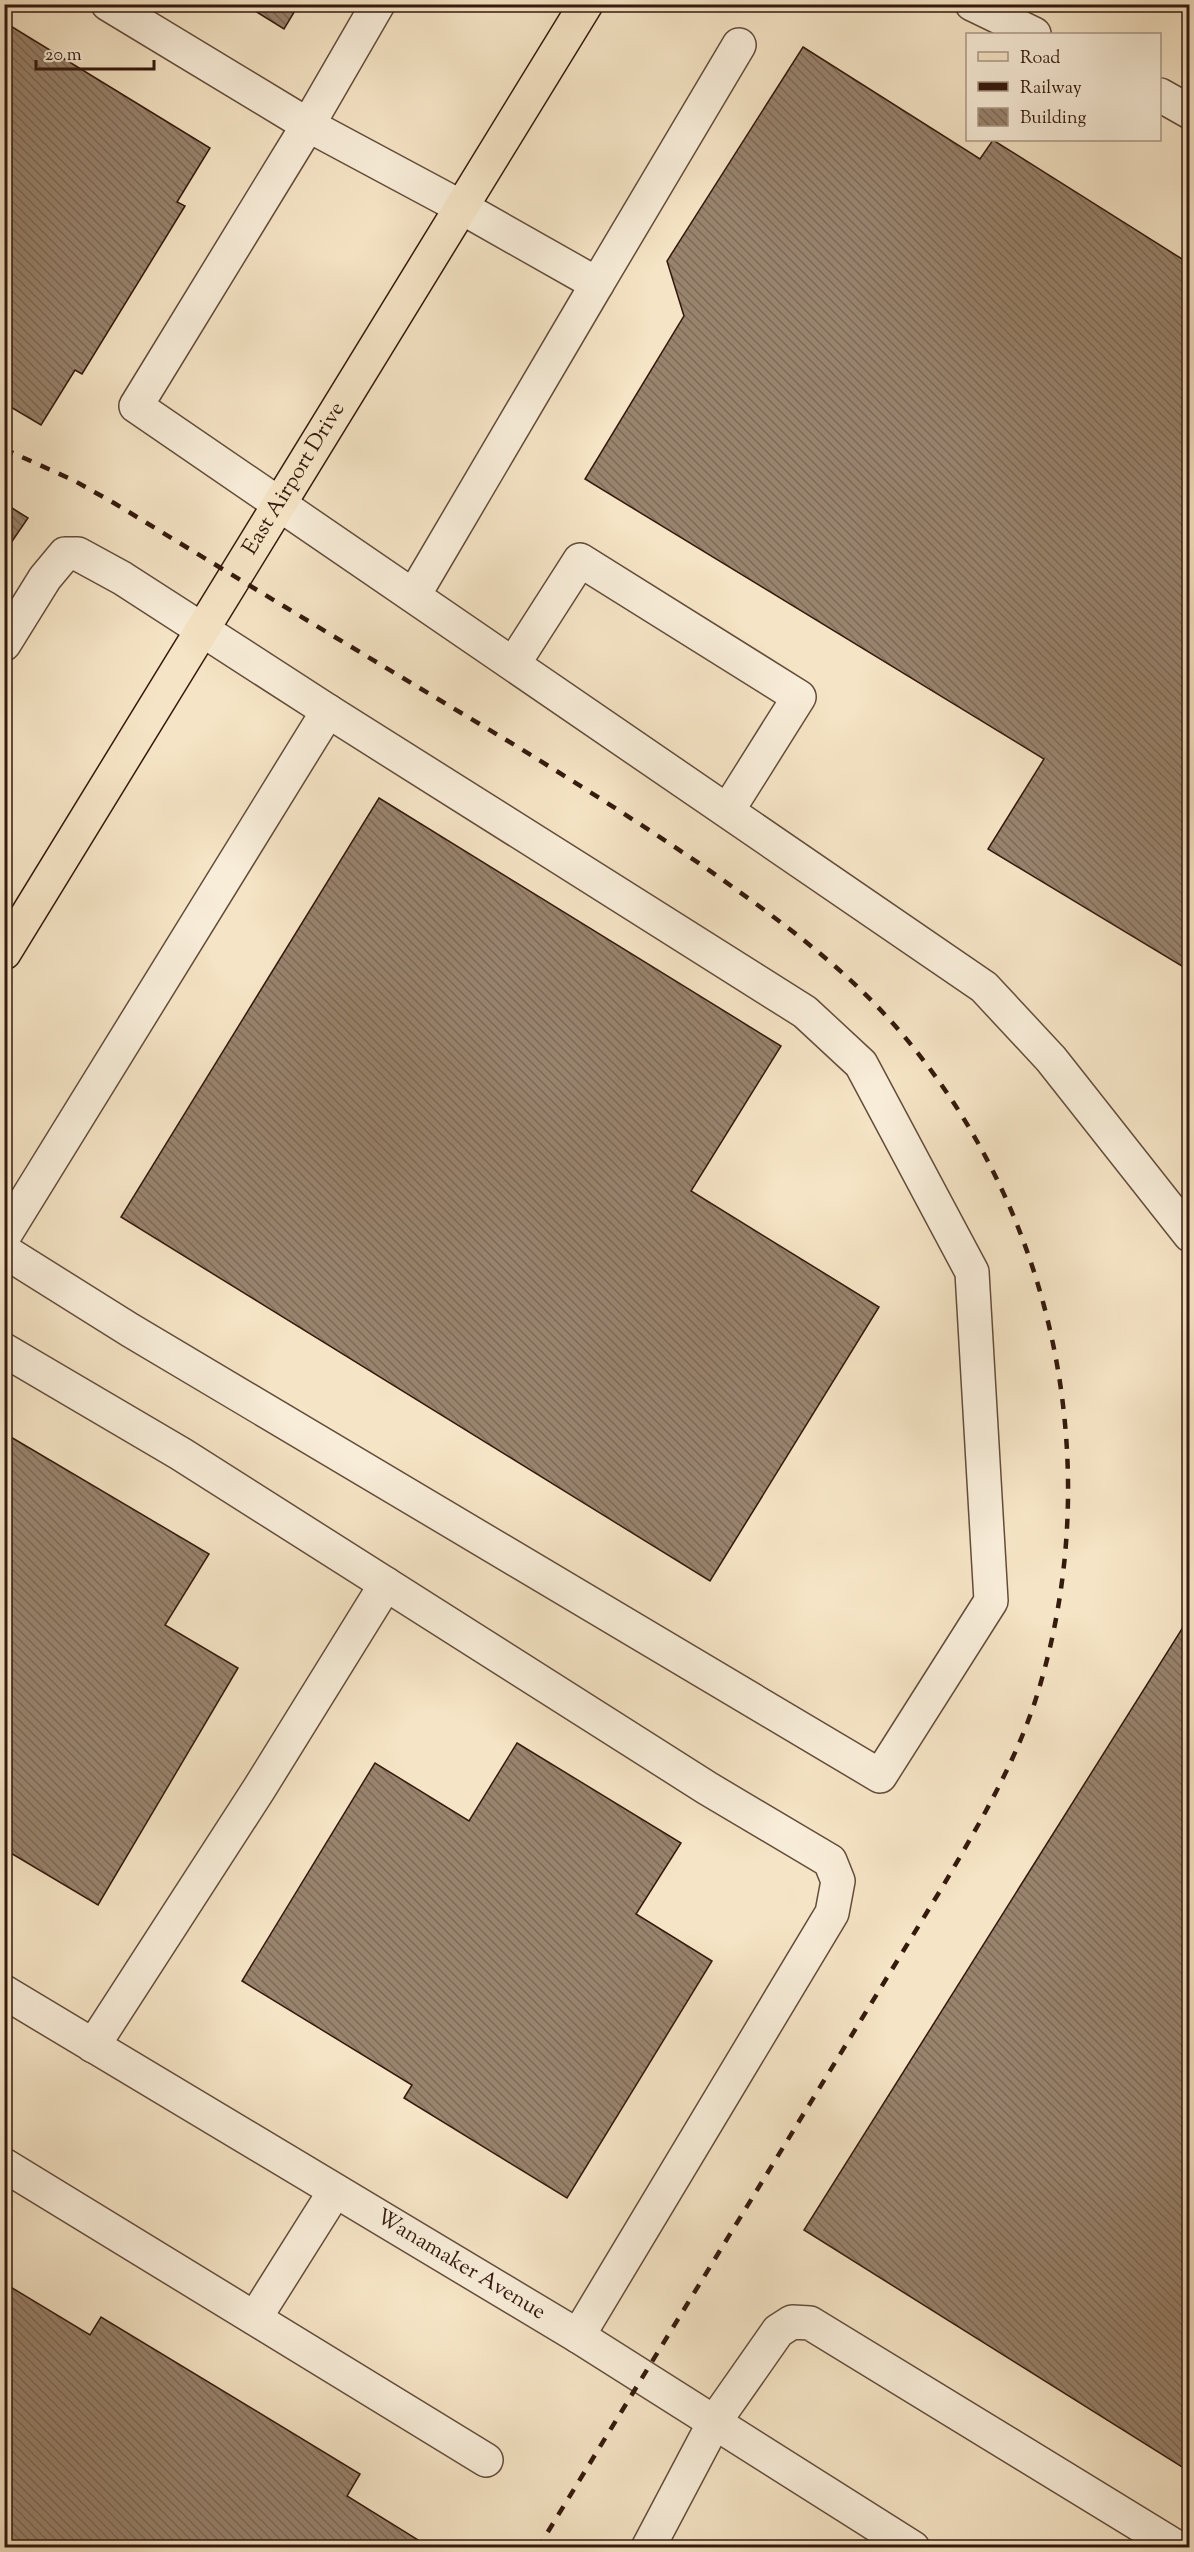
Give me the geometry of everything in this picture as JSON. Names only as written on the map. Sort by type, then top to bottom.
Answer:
[{"type":"main road","name":"East Airport Drive","points":[[6,949],[586,4]]},
{"type":"street","points":[[108,4],[308,125],[461,207],[597,284]]},
{"type":"street","points":[[378,4],[308,125],[135,406],[280,502],[984,987],[1051,1059],[1190,1235]]},
{"type":"street","points":[[972,4],[1032,33]]},
{"type":"street","points":[[414,595],[739,45]]},
{"type":"street","points":[[1161,97],[1190,112]]},
{"type":"street","points":[[4,644],[45,578],[65,554],[78,554],[201,629],[805,1012],[861,1064],[972,1272],[991,1600],[880,1776],[130,1330],[4,1251]]},
{"type":"street","points":[[514,663],[580,560],[799,697],[728,810]]},
{"type":"street","points":[[4,1236],[328,711]]},
{"type":"street","points":[[4,1350],[181,1454],[707,1788],[830,1861],[838,1881],[832,1913],[578,2336]]},
{"type":"street","points":[[93,2046],[259,1789],[386,1584]]},
{"type":"street","name":"Wanamaker Avenue","points":[[4,1992],[578,2336],[914,2547]]},
{"type":"street","points":[[4,2165],[486,2460]]},
{"type":"street","points":[[255,2318],[335,2191]]},
{"type":"street","points":[[648,2547],[715,2421],[778,2331],[792,2322],[810,2323],[1178,2547]]},
{"type":"building","points":[[244,4],[299,4],[284,29]]},
{"type":"building","points":[[4,22],[210,148],[177,202],[185,206],[82,374],[75,370],[41,425],[4,403]]},
{"type":"building","points":[[803,47],[980,159],[995,141],[1190,264],[1190,971],[988,849],[1044,759],[585,479],[684,316],[667,261]]},
{"type":"building","points":[[4,503],[28,518],[4,553]]},
{"type":"building","points":[[379,798],[781,1046],[691,1191],[879,1307],[710,1581],[121,1217]]},
{"type":"building","points":[[4,1433],[209,1554],[165,1625],[238,1668],[98,1905],[4,1849]]},
{"type":"building","points":[[1190,1616],[1190,2472],[804,2230]]},
{"type":"building","points":[[517,1743],[681,1843],[636,1914],[712,1961],[567,2198],[404,2098],[412,2085],[242,1981],[375,1763],[469,1821]]},
{"type":"building","points":[[4,2283],[90,2335],[101,2317],[360,2474],[347,2496],[431,2548],[4,2548]]},
{"type":"railway","points":[[4,449],[73,480],[114,503],[533,756],[706,868],[772,915],[835,966],[874,1003],[934,1075],[984,1153],[1022,1238],[1049,1326],[1064,1417],[1068,1509],[1059,1601],[1038,1692],[1019,1743],[996,1792],[943,1886],[538,2548]]}]
